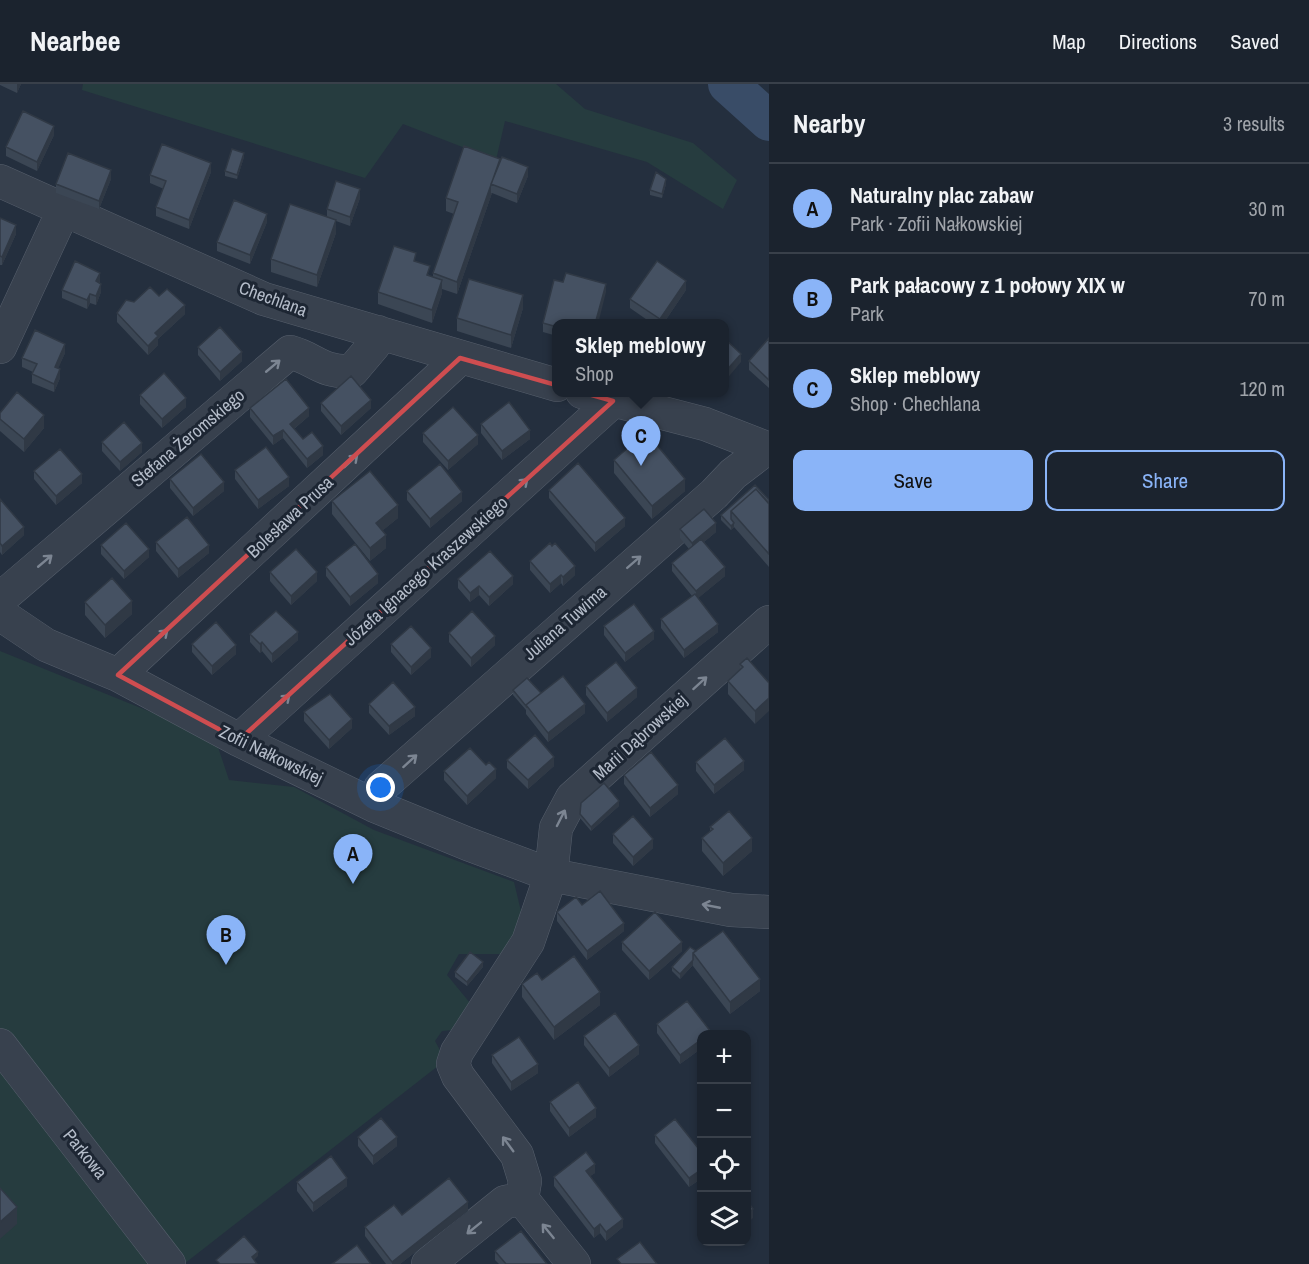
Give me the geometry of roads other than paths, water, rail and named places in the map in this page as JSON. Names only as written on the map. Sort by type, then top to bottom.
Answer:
[{"type":"street","name":"Chechlana","points":[[0,181],[264,299],[552,384]]},
{"type":"street","points":[[0,346],[64,208]]},
{"type":"street","name":"Stefana Żeromskiego","points":[[0,599],[290,352],[304,356],[318,366],[335,372],[352,370],[374,345],[378,332]]},
{"type":"street","name":"Bolesława Prusa","points":[[118,675],[460,358]]},
{"type":"street","points":[[598,397],[705,424],[768,448]]},
{"type":"street","name":"Józefa Ignacego Kraszewskiego","points":[[240,740],[613,401]]},
{"type":"street","name":"Juliana Tuwima","points":[[375,806],[380,788],[669,531],[768,448]]},
{"type":"street","name":"Zofii Nałkowskiej","points":[[0,614],[46,645],[118,675],[240,740],[375,806],[551,875],[731,910],[769,912]]},
{"type":"street","name":"Marii Dąbrowskiej","points":[[551,875],[556,828],[572,798],[769,622]]},
{"type":"street","points":[[551,875],[528,942],[457,1052],[453,1064],[458,1076],[517,1155],[525,1180],[522,1198],[574,1264]]},
{"type":"street","name":"Parkowa","points":[[0,1045],[169,1264]]},
{"type":"street","points":[[428,1264],[505,1202],[522,1198]]},
{"type":"waterway","points":[[728,84],[769,121]]},
{"type":"place","name":"Sklep meblowy","points":[[641,466]]},
{"type":"place","name":"Naturalny plac zabaw","points":[[353,884]]},
{"type":"place","name":"Park pałacowy z 1 połowy XIX w","points":[[226,965]]}]
